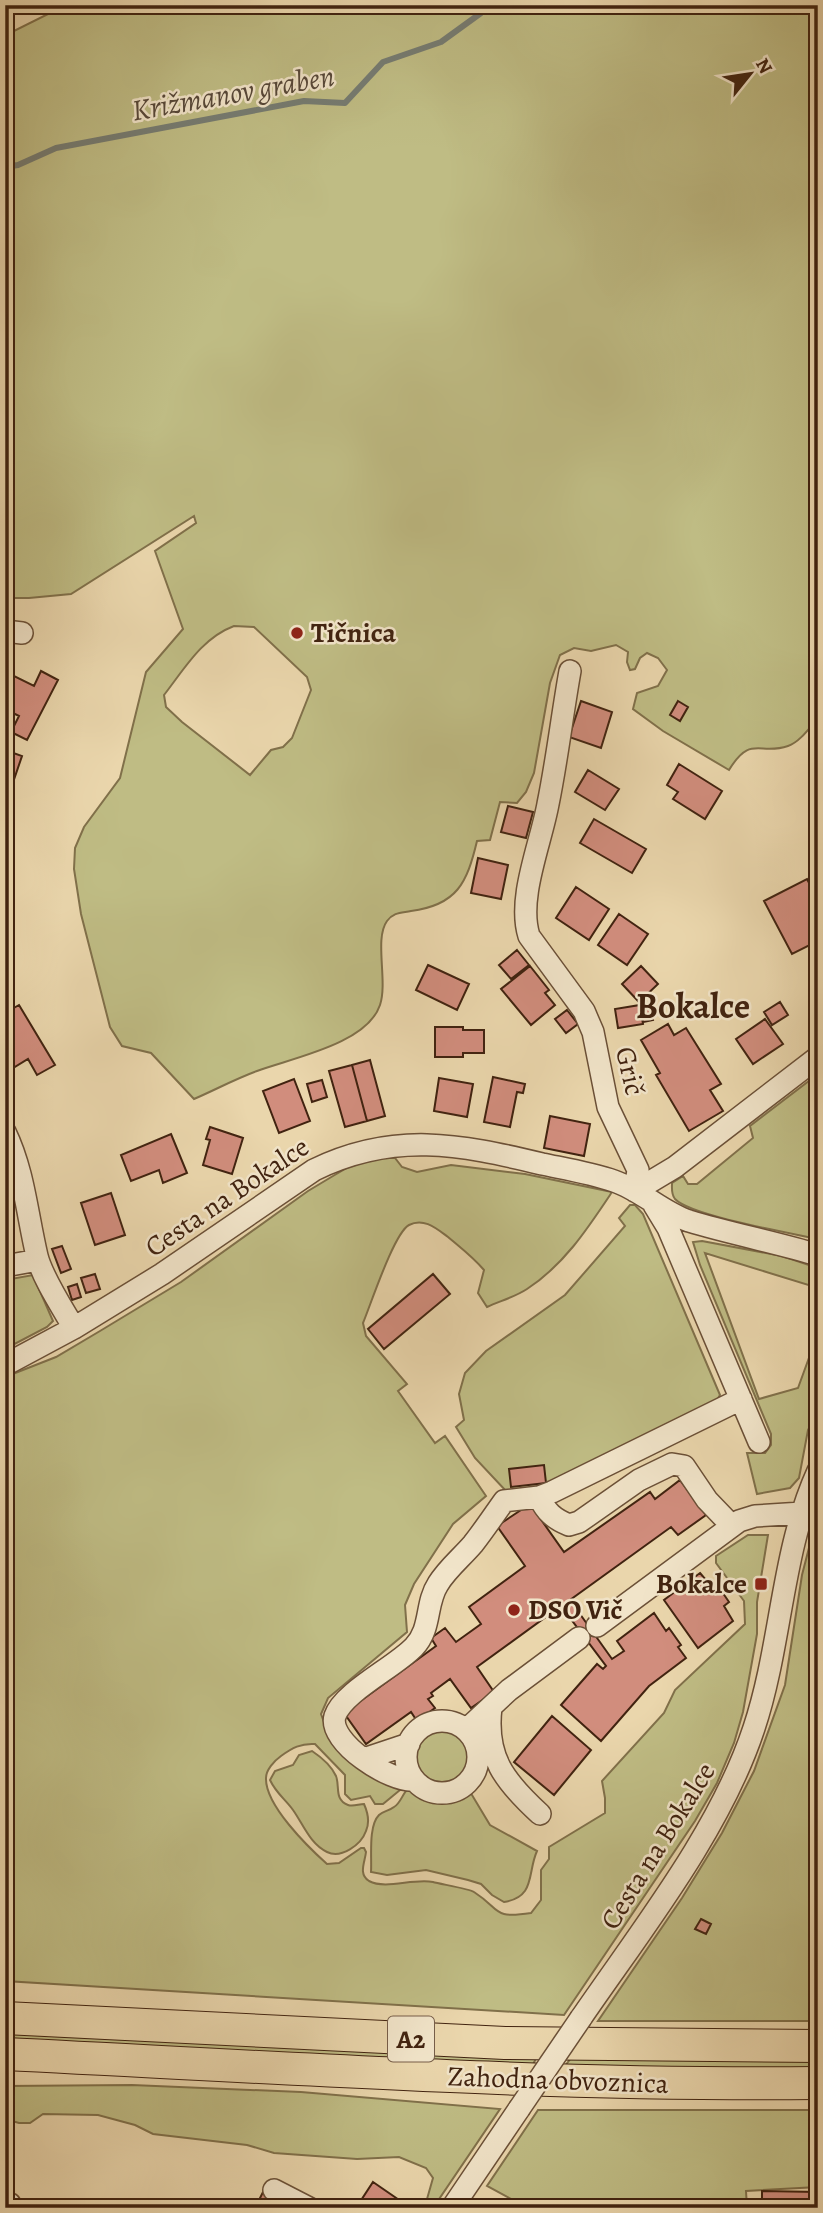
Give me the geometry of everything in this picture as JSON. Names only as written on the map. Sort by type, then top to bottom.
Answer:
[{"type":"highway","name":"Zahodna obvoznica","points":[[5,2018],[505,2043],[818,2046]]},
{"type":"highway","name":"Zahodna obvoznica","points":[[5,2054],[433,2077],[718,2084],[818,2082]]},
{"type":"street","name":"Grič","points":[[570,671],[549,802],[531,876],[526,926],[529,936],[584,1011],[593,1032],[608,1107],[638,1170],[644,1197]]},
{"type":"street","points":[[760,1442],[668,1228],[644,1197],[675,1167],[818,1057]]},
{"type":"street","points":[[5,1132],[15,1152],[23,1181],[37,1260],[74,1328]]},
{"type":"street","name":"Cesta na Bokalce","points":[[5,1364],[74,1328],[206,1246],[314,1170],[335,1159],[375,1147],[435,1144],[502,1154],[615,1181],[668,1213],[689,1221],[817,1255]]},
{"type":"street","points":[[5,1266],[37,1260]]},
{"type":"street","points":[[414,1780],[406,1781],[379,1771],[363,1759],[344,1742],[334,1727],[334,1718],[345,1700],[401,1660],[417,1644],[427,1628],[430,1598],[439,1581],[472,1544],[504,1501],[539,1497],[741,1399]]},
{"type":"street","points":[[539,1497],[554,1519],[569,1525],[579,1522],[639,1480],[672,1464],[684,1466],[707,1500],[732,1526]]},
{"type":"street","name":"Cesta na Bokalce","points":[[452,2208],[713,1821],[737,1776],[760,1706],[802,1513],[818,1472]]},
{"type":"street","points":[[466,1730],[509,1690],[732,1526],[745,1518],[755,1516],[802,1513]]},
{"type":"street","points":[[491,1707],[489,1726],[498,1767],[509,1784],[540,1814]]},
{"type":"street","points":[[453,1722],[466,1730],[477,1747],[479,1759],[470,1782],[448,1793],[435,1793],[414,1780],[406,1759],[409,1744],[420,1728],[430,1723],[453,1722]]},
{"type":"street","points":[[363,1759],[409,1744]]},
{"type":"street","points":[[274,2190],[309,2208]]},
{"type":"shaded area","points":[[66,5],[818,5],[818,718],[792,744],[770,749],[750,749],[743,752],[729,770],[663,731],[633,709],[637,693],[658,686],[667,670],[658,658],[647,653],[640,658],[635,669],[630,670],[628,652],[616,645],[591,651],[574,648],[560,655],[550,683],[534,773],[526,792],[517,803],[500,802],[490,840],[477,841],[464,880],[449,897],[427,908],[395,914],[387,921],[383,929],[381,949],[382,995],[380,1005],[372,1018],[345,1040],[249,1074],[194,1099],[151,1053],[122,1046],[110,1027],[81,914],[74,869],[75,848],[84,827],[120,778],[146,672],[183,629],[155,551],[196,523],[194,516],[71,594],[5,598],[5,25],[12,32]],"holes":[[[234,626],[254,627],[307,677],[311,690],[292,738],[283,747],[271,750],[250,775],[182,722],[166,707],[164,695],[195,655],[213,638]]]},
{"type":"shaded area","points":[[818,1074],[818,1239],[720,1218],[700,1212],[675,1199],[672,1183],[683,1176],[688,1184],[697,1184],[753,1138],[750,1126]]},
{"type":"shaded area","points":[[395,1158],[402,1167],[417,1172],[451,1165],[525,1174],[612,1192],[584,1232],[553,1269],[522,1292],[487,1307],[478,1293],[484,1270],[439,1231],[425,1223],[415,1223],[403,1231],[397,1241],[363,1323],[366,1336],[407,1384],[398,1391],[435,1443],[445,1436],[486,1496],[453,1524],[414,1584],[405,1605],[407,1632],[328,1698],[321,1714],[329,1735],[401,1785],[400,1790],[383,1804],[375,1804],[370,1796],[351,1800],[345,1794],[345,1775],[315,1744],[310,1744],[289,1751],[269,1769],[266,1778],[272,1800],[289,1825],[327,1864],[339,1863],[364,1848],[366,1852],[363,1871],[369,1881],[383,1884],[433,1882],[471,1891],[503,1914],[531,1913],[541,1900],[541,1870],[549,1859],[549,1847],[605,1813],[602,1781],[664,1713],[675,1690],[745,1624],[744,1601],[716,1563],[716,1556],[748,1535],[768,1535],[757,1602],[757,1634],[743,1712],[734,1743],[717,1783],[695,1821],[564,2015],[5,1981],[5,1377],[56,1357],[181,1282],[308,1191],[357,1162]]},
{"type":"shaded area","points":[[630,1205],[635,1205],[643,1214],[720,1395],[714,1405],[547,1485],[516,1492],[506,1491],[475,1458],[456,1427],[464,1420],[459,1394],[465,1373],[486,1351],[565,1295],[625,1226],[619,1218]]},
{"type":"shaded area","points":[[702,1241],[782,1256],[818,1268],[818,1288],[705,1253],[759,1399],[798,1388],[818,1333],[818,1411],[808,1430],[799,1478],[790,1488],[757,1494],[747,1453],[765,1453],[771,1445],[771,1434],[700,1265],[693,1242]]},
{"type":"shaded area","points":[[33,1275],[53,1321],[47,1327],[5,1349],[5,1280]]},
{"type":"shaded area","points":[[818,1513],[818,2021],[598,2021],[682,1898],[722,1833],[754,1771],[785,1685],[802,1575]]},
{"type":"shaded area","points":[[442,1730],[453,1732],[462,1738],[468,1747],[468,1769],[462,1778],[453,1784],[442,1786],[431,1784],[422,1778],[416,1769],[414,1758],[416,1747],[422,1738],[431,1732]]},
{"type":"shaded area","points":[[312,1751],[334,1772],[341,1800],[350,1806],[364,1804],[367,1811],[368,1824],[363,1836],[355,1846],[338,1854],[327,1852],[316,1844],[270,1780],[275,1771],[293,1765],[299,1755]]},
{"type":"shaded area","points":[[408,1789],[449,1801],[469,1790],[490,1825],[537,1851],[529,1883],[521,1895],[504,1902],[481,1884],[426,1870],[387,1875],[371,1872],[373,1826],[381,1814],[396,1805]]},
{"type":"shaded area","points":[[5,2033],[537,2057],[532,2066],[5,2042]]},
{"type":"shaded area","points":[[571,2058],[818,2060],[818,2070],[565,2066]]},
{"type":"shaded area","points":[[132,2085],[301,2092],[500,2109],[435,2205],[427,2199],[433,2178],[426,2168],[399,2157],[357,2159],[274,2153],[247,2145],[153,2134],[135,2125],[98,2115],[43,2114],[30,2123],[5,2119],[5,2086]]},
{"type":"shaded area","points":[[538,2110],[818,2110],[818,2187],[746,2191],[747,2208],[528,2208],[487,2186]]},
{"type":"building","points":[[41,671],[58,680],[27,740],[11,732],[19,716],[5,709],[5,678],[8,673],[34,686]]},
{"type":"building","points":[[581,701],[612,712],[601,748],[569,737]]},
{"type":"building","points":[[678,701],[688,707],[680,721],[670,715]]},
{"type":"building","points":[[5,750],[22,756],[5,806]]},
{"type":"building","points":[[679,764],[722,791],[705,819],[673,799],[678,792],[667,785]]},
{"type":"building","points":[[588,770],[619,789],[605,810],[575,792]]},
{"type":"building","points":[[508,806],[533,812],[526,838],[501,832]]},
{"type":"building","points":[[594,819],[646,849],[632,873],[580,843]]},
{"type":"building","points":[[478,858],[508,865],[501,899],[471,893]]},
{"type":"building","points":[[807,879],[818,900],[818,941],[792,954],[764,901]]},
{"type":"building","points":[[576,887],[609,909],[589,940],[556,918]]},
{"type":"building","points":[[619,914],[648,934],[627,965],[598,945]]},
{"type":"building","points":[[517,950],[529,965],[511,979],[499,965]]},
{"type":"building","points":[[428,965],[469,984],[457,1010],[416,990]]},
{"type":"building","points":[[530,966],[549,990],[545,993],[555,1005],[531,1025],[501,989]]},
{"type":"building","points":[[641,966],[658,984],[639,1002],[622,984]]},
{"type":"building","points":[[780,1002],[788,1015],[772,1025],[764,1012]]},
{"type":"building","points":[[19,1005],[55,1065],[37,1075],[28,1059],[5,1073],[5,1034],[11,1031],[5,1022],[5,1013]]},
{"type":"building","points":[[640,1005],[643,1024],[618,1028],[615,1009]]},
{"type":"building","points":[[651,1008],[653,1020],[643,1022],[641,1009]]},
{"type":"building","points":[[567,1010],[578,1024],[566,1033],[555,1019]]},
{"type":"building","points":[[765,1019],[783,1044],[753,1064],[736,1039]]},
{"type":"building","points":[[668,1024],[674,1035],[686,1028],[721,1084],[710,1090],[723,1111],[689,1131],[656,1075],[660,1073],[641,1040]]},
{"type":"building","points":[[435,1027],[484,1030],[484,1053],[463,1053],[463,1057],[435,1057]]},
{"type":"building","points":[[370,1060],[385,1116],[367,1121],[352,1065]]},
{"type":"building","points":[[352,1065],[367,1121],[345,1127],[329,1071]]},
{"type":"building","points":[[493,1077],[525,1084],[523,1093],[517,1092],[510,1127],[484,1122]]},
{"type":"building","points":[[439,1078],[473,1084],[467,1117],[434,1111]]},
{"type":"building","points":[[294,1079],[310,1121],[279,1133],[263,1091]]},
{"type":"building","points":[[322,1080],[327,1097],[312,1102],[307,1084]]},
{"type":"building","points":[[550,1116],[590,1124],[584,1156],[544,1148]]},
{"type":"building","points":[[210,1127],[243,1138],[232,1174],[203,1165],[210,1140],[206,1139]]},
{"type":"building","points":[[171,1134],[187,1173],[163,1183],[159,1170],[131,1181],[121,1155]]},
{"type":"building","points":[[111,1193],[125,1235],[95,1245],[81,1203]]},
{"type":"building","points":[[62,1246],[71,1269],[61,1273],[52,1249]]},
{"type":"building","points":[[95,1274],[100,1289],[86,1293],[81,1278]]},
{"type":"building","points":[[433,1274],[450,1294],[384,1349],[368,1329]]},
{"type":"building","points":[[77,1284],[81,1297],[72,1300],[68,1287]]},
{"type":"building","points":[[544,1465],[546,1483],[511,1487],[509,1469]]},
{"type":"building","name":"DSO Vič","points":[[680,1480],[706,1515],[678,1535],[671,1527],[570,1600],[612,1659],[624,1651],[617,1641],[654,1613],[666,1631],[669,1628],[686,1658],[649,1686],[601,1741],[561,1705],[597,1664],[603,1669],[606,1666],[561,1606],[477,1667],[494,1692],[471,1708],[450,1679],[431,1693],[433,1696],[428,1699],[435,1708],[417,1721],[411,1712],[366,1744],[344,1713],[436,1646],[431,1638],[445,1628],[456,1642],[481,1624],[469,1607],[525,1566],[497,1526],[530,1504],[564,1552],[650,1492],[655,1499]]},
{"type":"building","name":"DSO Vič","points":[[700,1573],[711,1586],[716,1583],[729,1602],[724,1606],[733,1621],[698,1648],[664,1600]]},
{"type":"building","points":[[552,1716],[591,1750],[554,1795],[514,1762]]},
{"type":"building","points":[[701,1919],[711,1924],[706,1934],[695,1929]]},
{"type":"building","points":[[373,2182],[402,2202],[398,2208],[356,2208]]},
{"type":"building","points":[[762,2191],[818,2192],[818,2208],[762,2208]]},
{"type":"building","points":[[263,2192],[284,2203],[282,2208],[255,2208]]},
{"type":"waterway","name":"Križmanov graben","points":[[5,167],[18,165],[56,148],[304,101],[345,103],[383,62],[441,42],[481,13],[485,5]]},
{"type":"place","name":"Tičnica","points":[[297,633]]},
{"type":"place","name":"Bokalce","points":[[761,1584]]},
{"type":"place","name":"DSO Vič","points":[[514,1610]]},
{"type":"district","name":"Bokalce","points":[[693,1006]]}]
